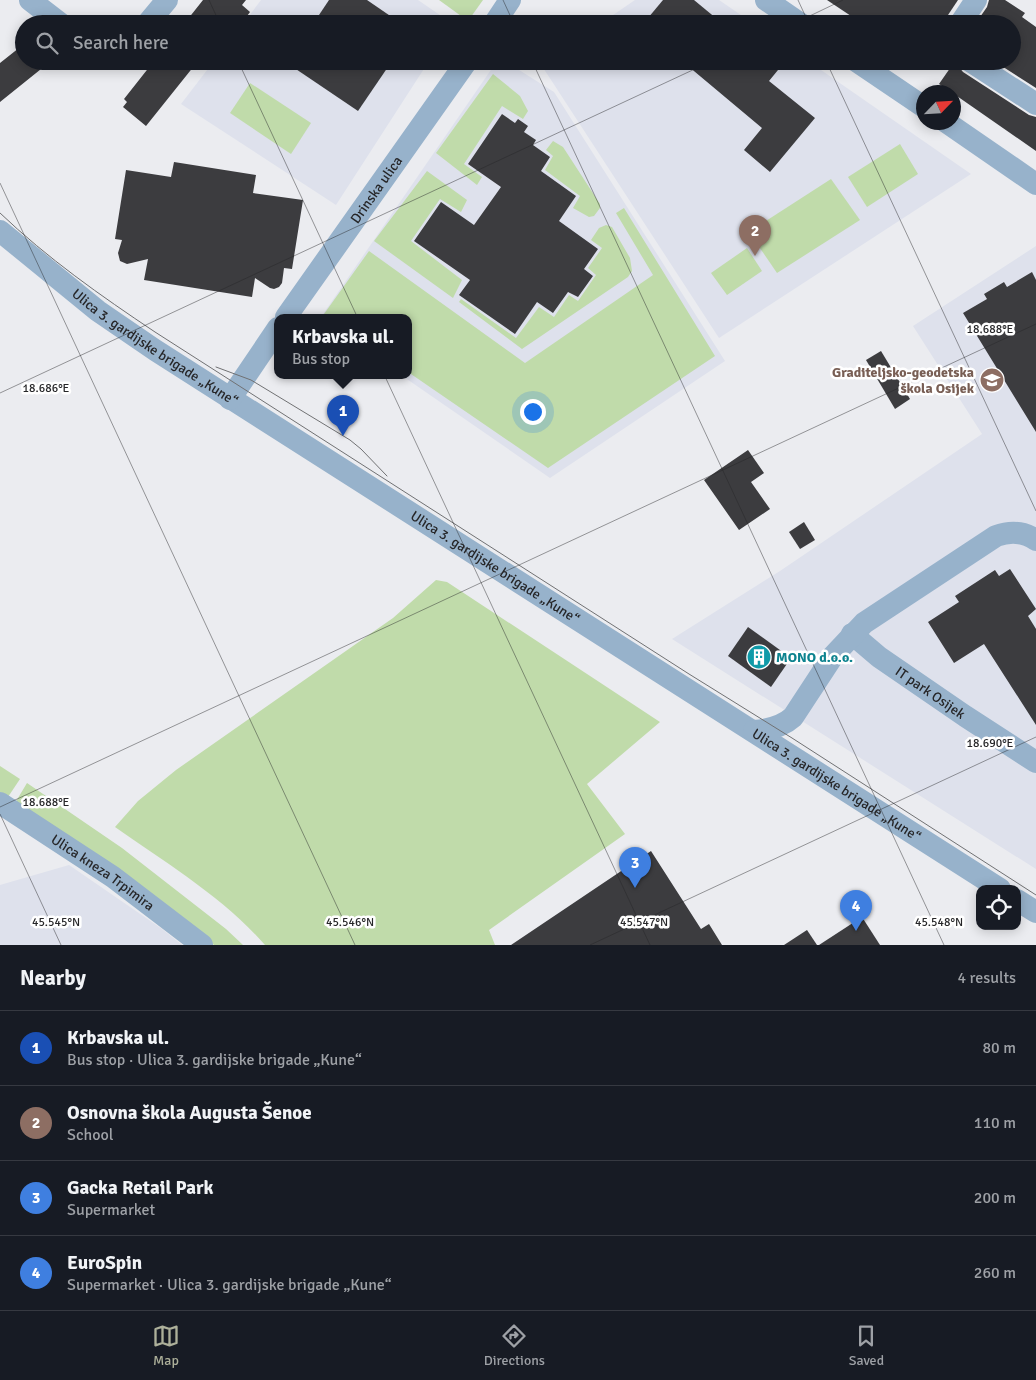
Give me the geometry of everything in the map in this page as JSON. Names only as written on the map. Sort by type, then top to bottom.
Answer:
[{"type":"street","points":[[30,0],[49,15]]},
{"type":"street","points":[[154,15],[167,0]]},
{"type":"street","points":[[500,15],[510,0]]},
{"type":"street","points":[[766,0],[788,15]]},
{"type":"street","points":[[966,15],[976,0]]},
{"type":"street","name":"Drinska ulica","points":[[288,314],[462,70]]},
{"type":"street","points":[[869,70],[916,102]]},
{"type":"street","points":[[984,70],[1036,104]]},
{"type":"street","points":[[958,130],[1036,184]]},
{"type":"street","name":"Ulica 3. gardijske brigade „Kune“","points":[[0,232],[98,311],[230,399],[994,885]]},
{"type":"street","points":[[230,399],[274,334]]},
{"type":"street","points":[[754,731],[771,729],[793,717],[833,656],[852,634],[878,613],[996,536],[1007,532],[1018,532],[1036,540]]},
{"type":"street","name":"IT park Osijek","points":[[852,634],[867,648],[895,668],[1036,762]]},
{"type":"street","points":[[793,717],[792,741],[799,760]]},
{"type":"street","name":"Ulica kneza Trpimira","points":[[0,803],[113,877],[202,945]]},
{"type":"street","points":[[1021,903],[1036,912]]},
{"type":"shaded area","points":[[261,0],[418,0],[440,15],[250,15]]},
{"type":"shaded area","points":[[635,0],[719,0],[741,15],[613,15]]},
{"type":"shaded area","points":[[207,70],[423,70],[336,205],[181,104]]},
{"type":"shaded area","points":[[491,70],[519,70],[554,92],[725,361],[550,478],[407,379],[412,379],[412,314],[323,314]]},
{"type":"shaded area","points":[[545,70],[821,70],[971,174],[719,338]]},
{"type":"shaded area","points":[[1036,246],[1036,869],[672,639],[780,571],[982,434],[913,326]]},
{"type":"shaded area","points":[[69,865],[162,929],[182,945],[0,945],[0,885]]},
{"type":"green space","points":[[439,0],[483,0],[472,15],[460,15]]},
{"type":"green space","points":[[493,74],[520,96],[528,111],[523,119],[502,106],[464,164],[482,177],[477,185],[436,153]]},
{"type":"green space","points":[[250,83],[311,123],[291,154],[230,113]]},
{"type":"green space","points":[[553,141],[563,147],[600,204],[600,208],[594,216],[589,217],[573,208],[580,196],[545,170],[553,156],[546,150]]},
{"type":"green space","points":[[900,144],[918,174],[867,207],[848,177]]},
{"type":"green space","points":[[427,171],[467,200],[461,212],[440,199],[411,241],[462,280],[453,298],[374,241]]},
{"type":"green space","points":[[831,179],[860,220],[777,273],[749,232]]},
{"type":"green space","points":[[624,208],[715,356],[548,468],[412,375],[412,314],[324,314],[369,251],[525,363],[653,275],[616,213]]},
{"type":"green space","points":[[606,225],[612,227],[630,258],[632,271],[628,277],[522,349],[459,302],[461,299],[516,338],[539,307],[554,317],[569,295],[578,301],[596,275],[588,268],[602,248],[591,240],[599,228]]},
{"type":"green space","points":[[747,248],[762,271],[727,295],[711,273]]},
{"type":"green space","points":[[436,580],[447,582],[660,722],[587,784],[625,834],[489,930],[495,945],[265,945],[213,896],[115,827],[138,801],[176,770],[393,618]]},
{"type":"green space","points":[[0,766],[20,779],[8,797],[0,792]]},
{"type":"green space","points":[[27,783],[122,848],[226,929],[243,945],[214,945],[184,918],[15,803]]},
{"type":"building","points":[[203,0],[246,0],[242,5],[250,12],[248,15],[191,15]]},
{"type":"building","points":[[329,0],[367,0],[389,15],[319,15]]},
{"type":"building","points":[[663,0],[694,0],[712,15],[650,15]]},
{"type":"building","points":[[827,0],[958,0],[948,15],[850,15]]},
{"type":"building","points":[[989,0],[1005,0],[1025,13],[1022,17],[1036,27],[1036,88],[1008,70],[1021,70],[1021,15],[981,15]]},
{"type":"building","points":[[15,51],[15,70],[40,70],[0,102],[0,63]]},
{"type":"building","points":[[147,70],[191,70],[146,126],[123,107],[127,102],[124,99]]},
{"type":"building","points":[[297,70],[386,70],[358,111]]},
{"type":"building","points":[[693,70],[778,70],[769,81],[815,118],[770,172],[744,150],[762,128]]},
{"type":"building","points":[[949,70],[961,70],[1029,115],[1036,117],[1036,151],[961,99],[961,85],[939,84]]},
{"type":"building","points":[[502,114],[515,123],[518,119],[528,126],[524,132],[536,140],[533,145],[550,157],[541,171],[576,196],[559,221],[598,249],[584,269],[593,276],[578,297],[568,292],[553,313],[537,302],[515,334],[459,295],[470,280],[414,241],[441,202],[474,225],[501,187],[468,164]]},
{"type":"building","points":[[174,162],[256,175],[253,193],[303,200],[292,269],[284,268],[282,283],[279,287],[270,288],[255,278],[252,297],[144,280],[148,259],[127,264],[120,261],[118,253],[122,240],[115,239],[126,170],[171,177]]},
{"type":"building","points":[[1032,272],[1036,280],[1036,432],[963,313],[987,299],[984,294],[1004,282],[1007,287]]},
{"type":"building","points":[[881,351],[910,399],[895,409],[866,360]]},
{"type":"building","points":[[748,450],[764,473],[751,482],[770,509],[739,530],[704,480]]},
{"type":"building","points":[[804,522],[815,540],[800,549],[789,532]]},
{"type":"building","points":[[1010,569],[1036,609],[1028,616],[1036,629],[1036,725],[984,644],[954,663],[928,622],[959,602],[955,596],[995,570],[999,576]]},
{"type":"building","name":"MONO d.o.o.","points":[[748,627],[791,658],[771,687],[728,656]]},
{"type":"building","points":[[651,851],[701,929],[709,924],[722,945],[511,945]]},
{"type":"building","points":[[862,917],[880,945],[819,945]]},
{"type":"building","points":[[807,930],[817,945],[784,945]]},
{"type":"tram line","points":[[0,213],[36,246],[75,276],[155,332],[1036,895]]},
{"type":"tram line","points":[[216,367],[251,380],[350,440],[387,476]]},
{"type":"place","name":"Osnovna škola Augusta Šenoe","points":[[755,256]]},
{"type":"place","name":"Graditeljsko-geodetska škola Osijek","points":[[992,380]]},
{"type":"place","name":"Krbavska ul.","points":[[343,436]]},
{"type":"place","name":"MONO d.o.o.","points":[[759,657]]},
{"type":"place","name":"Gacka Retail Park","points":[[635,888]]},
{"type":"place","name":"EuroSpin","points":[[856,931]]}]
